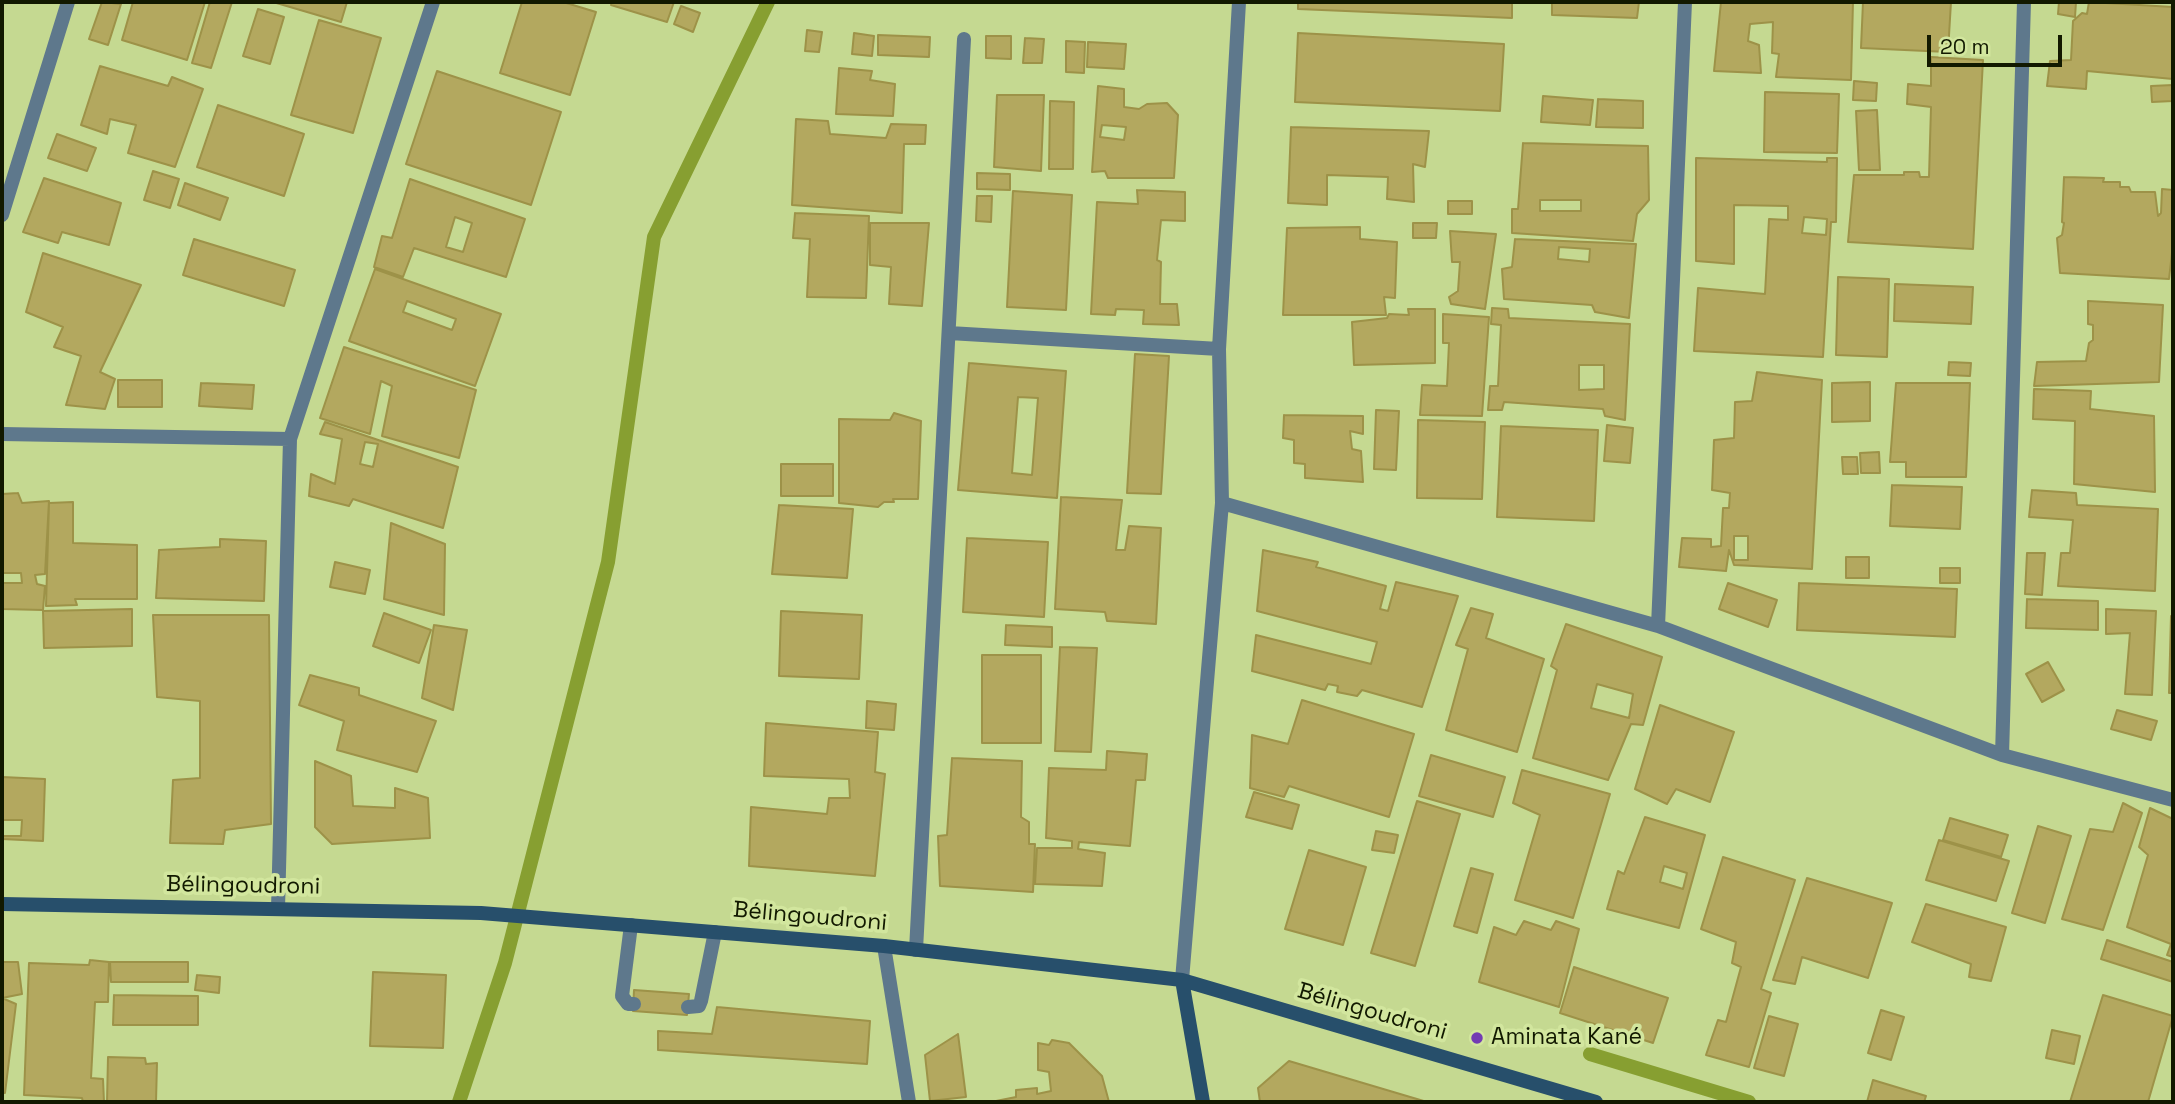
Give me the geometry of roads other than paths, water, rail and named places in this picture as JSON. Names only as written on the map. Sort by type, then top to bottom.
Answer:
[{"type":"street","points":[[2,215],[68,2]]},
{"type":"street","points":[[278,909],[290,439],[433,2]]},
{"type":"street","points":[[1203,1102],[1182,980],[1222,503],[1219,349],[1239,2]]},
{"type":"street","points":[[1658,626],[1685,2]]},
{"type":"street","points":[[2002,755],[2024,2]]},
{"type":"street","points":[[916,950],[964,39]]},
{"type":"street","points":[[949,333],[1219,349]]},
{"type":"street","points":[[2,434],[290,439]]},
{"type":"street","points":[[1222,503],[1658,626],[2002,755],[2173,800]]},
{"type":"street","name":"Bélingoudroni","points":[[2,904],[481,913],[884,946],[1182,980],[1596,1102]]},
{"type":"street","points":[[631,925],[622,996],[628,1004],[634,1004]]},
{"type":"street","points":[[688,1007],[699,1006],[701,1001],[715,932]]},
{"type":"street","points":[[884,946],[909,1102]]},
{"type":"waterway","points":[[459,1102],[505,963],[608,562],[654,237],[768,2]]},
{"type":"waterway","points":[[1590,1054],[1749,1102]]},
{"type":"place","name":"Aminata Kané","points":[[1477,1038]]}]
